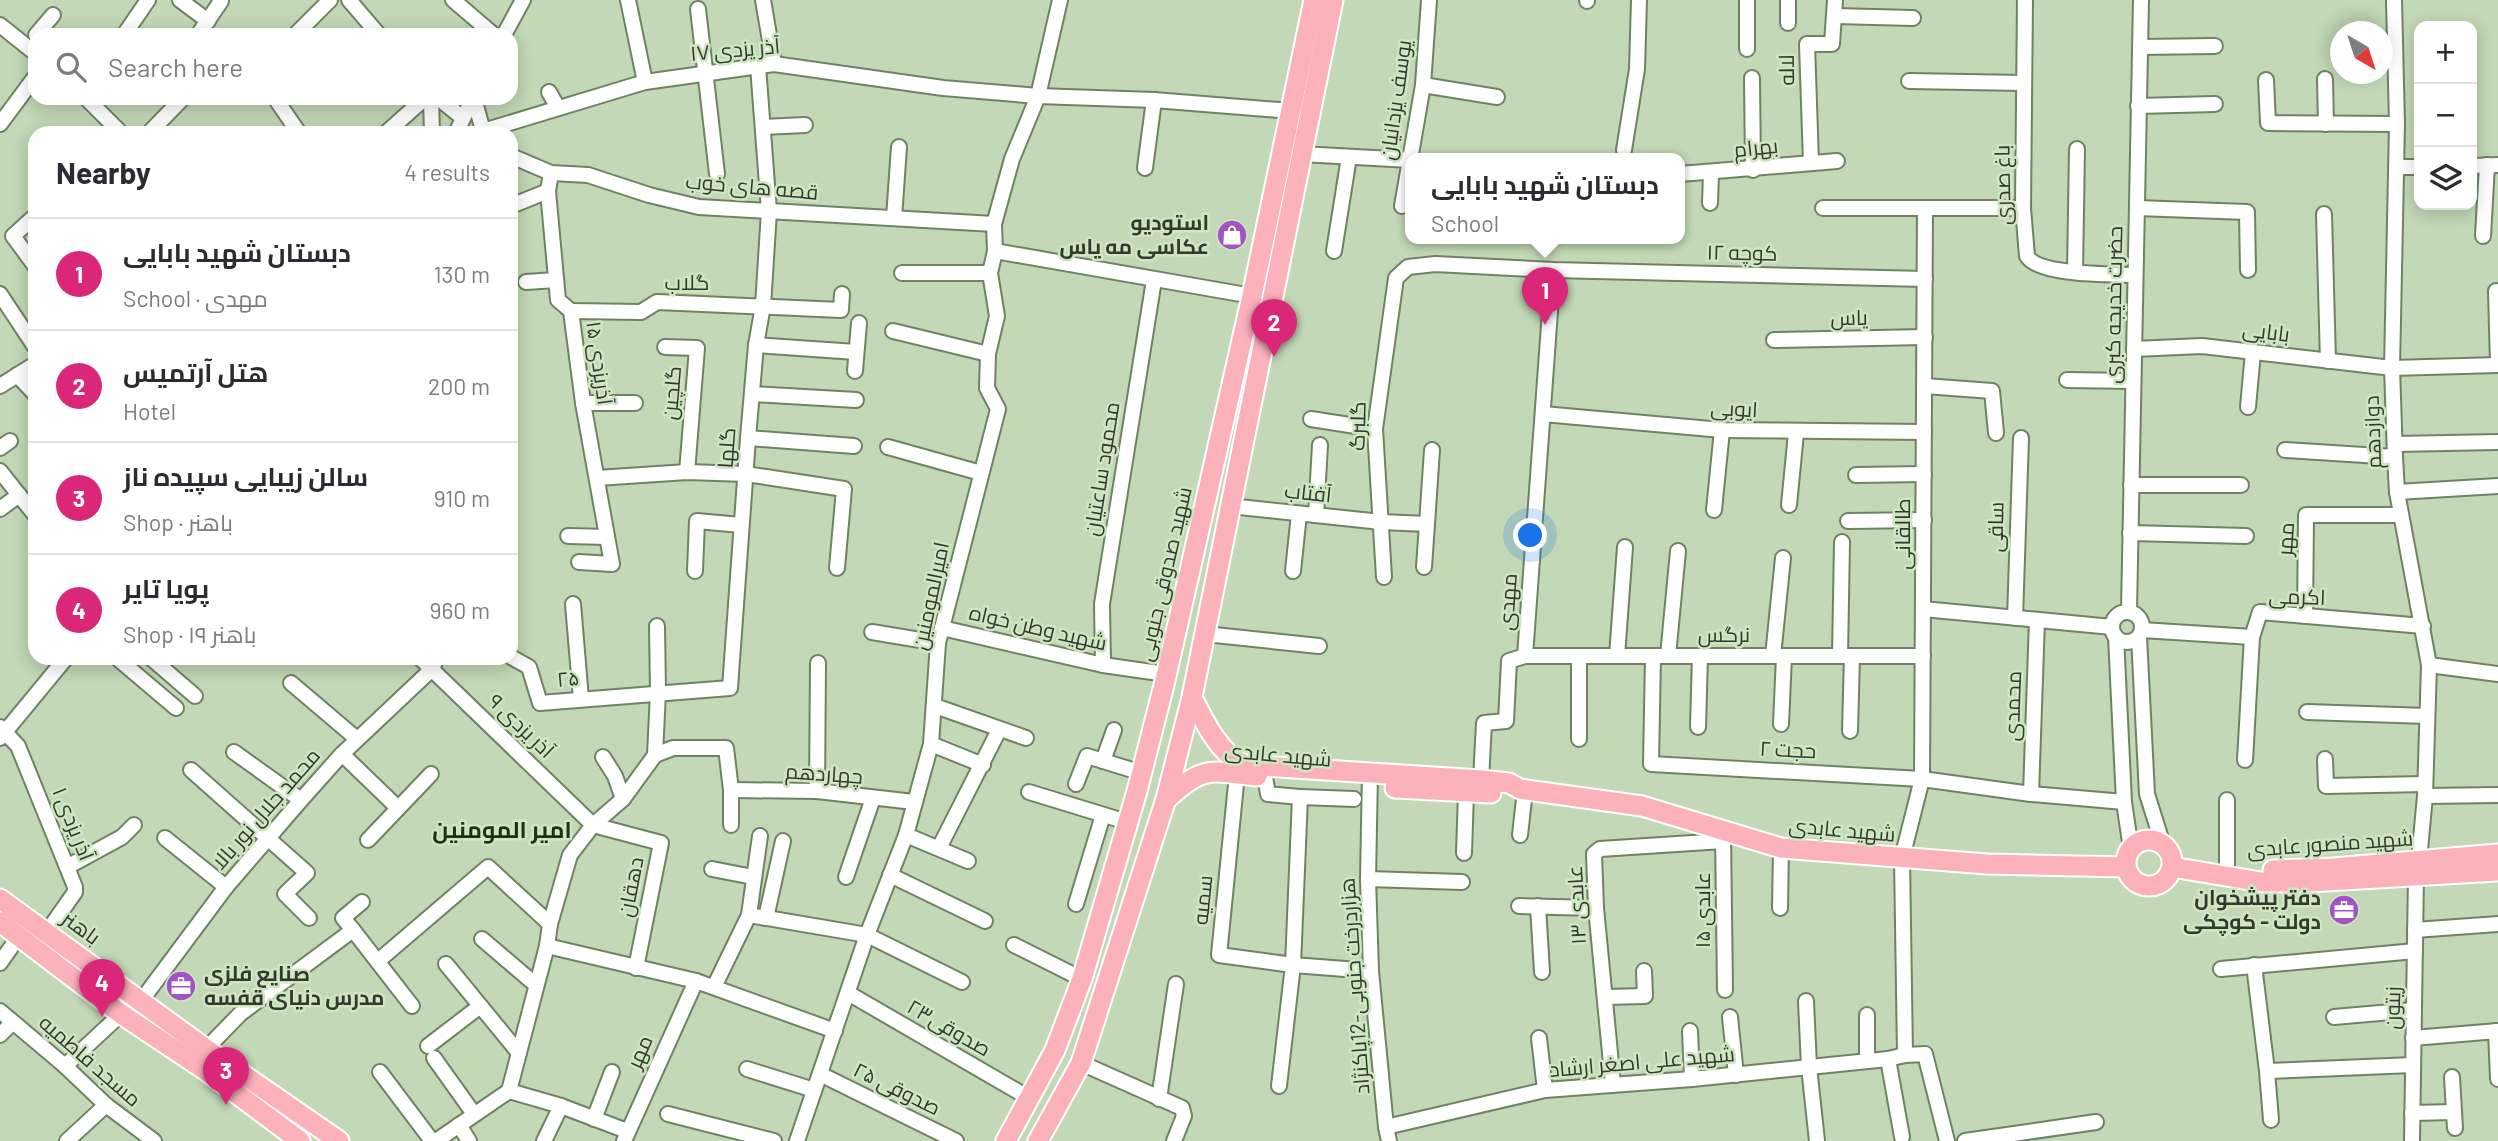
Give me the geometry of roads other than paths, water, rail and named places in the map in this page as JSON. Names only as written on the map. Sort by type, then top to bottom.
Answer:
[{"type":"main road","name":"شهید صدوقی جنوبی","points":[[1038,1141],[1081,1063],[1166,799],[1192,697],[1230,506],[1276,225],[1290,111],[1314,0]]},
{"type":"main road","name":"شهید صدوقی جنوبی","points":[[1006,1141],[1055,1050],[1082,979],[1142,773],[1252,296],[1301,154],[1334,0]]},
{"type":"main road","name":"شهید عابدی","points":[[1192,697],[1207,725],[1237,762],[1245,765],[1370,779],[1474,786],[1503,794],[1522,790],[1642,806],[1723,835],[1781,848],[1987,864],[2129,858]]},
{"type":"main road","name":"شهید عابدی","points":[[1166,799],[1187,779],[1199,773],[1370,779]]},
{"type":"main road","points":[[2146,840],[2163,845],[2170,853],[2172,867],[2165,880],[2153,886],[2145,886],[2133,880],[2129,858],[2146,840]]},
{"type":"main road","name":"شهید منصور عابدی","points":[[2227,876],[2261,882],[2309,882],[2498,854]]},
{"type":"main road","points":[[2172,867],[2227,876]]},
{"type":"main road","name":"شهید منصور عابدی","points":[[2418,867],[2498,871]]},
{"type":"main road","name":"باهنر","points":[[3,904],[47,932],[206,1049],[339,1141]]},
{"type":"main road","name":"باهنر","points":[[3,904],[19,936],[121,1014],[205,1070],[289,1138]]},
{"type":"street","points":[[129,28],[148,0]]},
{"type":"street","points":[[180,0],[208,21]]},
{"type":"street","points":[[302,28],[330,0]]},
{"type":"street","points":[[349,0],[373,28]]},
{"type":"street","points":[[453,0],[486,28]]},
{"type":"street","points":[[508,28],[523,0]]},
{"type":"street","points":[[628,0],[645,82]]},
{"type":"street","points":[[763,0],[774,64]]},
{"type":"street","points":[[1038,96],[1060,0]]},
{"type":"street","name":"یوسف یزدانیان","points":[[1411,153],[1423,85],[1429,0]]},
{"type":"street","points":[[1624,150],[1637,69],[1639,0]]},
{"type":"street","points":[[1747,0],[1747,49]]},
{"type":"street","points":[[1788,0],[1788,23]]},
{"type":"street","name":"لاله","points":[[1811,163],[1807,44],[1832,44],[1835,0]]},
{"type":"street","name":"باغ صدری","points":[[2025,0],[2023,208],[2027,256],[2030,262],[2037,266],[2075,272],[2135,275]]},
{"type":"street","name":"حضرت خدیجه کبری","points":[[2129,611],[2141,0]]},
{"type":"street","name":"دوازدهم","points":[[2394,0],[2397,124],[2392,368],[2397,492],[2429,665],[2425,790],[2418,867]]},
{"type":"street","points":[[203,28],[221,1]]},
{"type":"street","points":[[698,9],[717,174]]},
{"type":"street","points":[[44,28],[53,15]]},
{"type":"street","points":[[1835,16],[1913,18]]},
{"type":"street","points":[[0,25],[28,40]]},
{"type":"street","points":[[2140,47],[2215,46]]},
{"type":"street","name":"آذر یزدی ۱۷","points":[[502,126],[645,82],[774,64],[943,88],[1290,111]]},
{"type":"street","name":"گلها","points":[[730,688],[748,438],[756,345],[763,306],[769,211],[758,66]]},
{"type":"street","points":[[1752,78],[1753,170]]},
{"type":"street","points":[[2325,79],[2326,124]]},
{"type":"street","points":[[2266,80],[2268,124],[2397,124]]},
{"type":"street","points":[[1909,81],[2024,83]]},
{"type":"street","points":[[1423,85],[1497,97]]},
{"type":"street","points":[[0,124],[28,86]]},
{"type":"street","points":[[549,92],[558,108]]},
{"type":"street","name":"امیرالمومنین","points":[[797,1141],[867,935],[906,835],[931,744],[938,643],[998,409],[987,388],[988,354],[997,316],[990,273],[995,251],[994,224],[1012,159],[1038,96]]},
{"type":"street","points":[[1145,167],[1154,100]]},
{"type":"street","points":[[2138,106],[2215,104]]},
{"type":"street","points":[[93,105],[114,126]]},
{"type":"street","points":[[156,126],[176,105]]},
{"type":"street","points":[[280,105],[294,126]]},
{"type":"street","points":[[394,126],[417,105]]},
{"type":"street","points":[[431,105],[432,126]]},
{"type":"street","points":[[447,105],[463,118]]},
{"type":"street","points":[[459,126],[470,105]]},
{"type":"street","points":[[475,105],[482,126]]},
{"type":"street","points":[[763,127],[805,125]]},
{"type":"street","points":[[894,218],[899,147]]},
{"type":"street","points":[[2075,272],[2077,149]]},
{"type":"street","points":[[1301,154],[1405,160]]},
{"type":"street","points":[[1334,251],[1349,157]]},
{"type":"street","name":"قصه های خوب","points":[[518,160],[551,173],[588,175],[649,195],[699,207],[994,224]]},
{"type":"street","name":"بهرام","points":[[1685,174],[1837,161]]},
{"type":"street","points":[[2483,236],[2485,165]]},
{"type":"street","points":[[2396,167],[2414,167]]},
{"type":"street","name":"۱۵ آذریزدی","points":[[551,173],[548,191],[558,300],[570,311],[583,403],[612,564],[579,562]]},
{"type":"street","points":[[1710,203],[1711,173]]},
{"type":"street","name":"یوسف یزدانیان","points":[[1402,206],[1405,189]]},
{"type":"street","points":[[518,203],[548,191]]},
{"type":"street","points":[[1823,208],[2023,208]]},
{"type":"street","name":"طالقانی","points":[[1905,1055],[1902,858],[1922,779],[1925,208]]},
{"type":"street","points":[[2137,208],[2248,212],[2248,271]]},
{"type":"street","points":[[2324,214],[2328,361]]},
{"type":"street","points":[[28,222],[13,236],[28,256]]},
{"type":"street","points":[[995,251],[1252,296]]},
{"type":"street","name":"کوچه ۱۲","points":[[1396,278],[1408,267],[1435,264],[1553,270],[1925,279]]},
{"type":"street","name":"مهدی","points":[[1474,786],[1484,723],[1506,721],[1509,661],[1525,656],[1553,270]]},
{"type":"street","points":[[902,273],[990,273]]},
{"type":"street","name":"گلبرگ","points":[[1384,577],[1376,429],[1396,278]]},
{"type":"street","points":[[526,282],[556,280]]},
{"type":"street","name":"محمود ساعتیان","points":[[1103,665],[1102,604],[1154,280]]},
{"type":"street","points":[[2496,291],[2498,365]]},
{"type":"street","points":[[0,294],[28,336]]},
{"type":"street","name":"گلاب","points":[[570,311],[641,312],[657,302],[841,310],[842,294]]},
{"type":"street","points":[[855,370],[859,323]]},
{"type":"street","points":[[893,331],[988,354]]},
{"type":"street","name":"یاس","points":[[1774,341],[1925,337]]},
{"type":"street","points":[[756,345],[856,352]]},
{"type":"street","name":"بابایی","points":[[2134,349],[2202,346],[2392,368],[2498,365]]},
{"type":"street","name":"گلچین","points":[[665,347],[696,348],[687,472]]},
{"type":"street","points":[[2248,407],[2253,352]]},
{"type":"street","points":[[0,386],[28,368]]},
{"type":"street","points":[[17,375],[28,387]]},
{"type":"street","points":[[2067,380],[2133,381]]},
{"type":"street","points":[[1924,386],[1992,391],[1996,433]]},
{"type":"street","points":[[753,394],[856,400]]},
{"type":"street","points":[[583,403],[635,402]]},
{"type":"street","name":"ایوبی","points":[[1543,414],[1722,430],[1796,433],[1924,432]]},
{"type":"street","points":[[1311,419],[1376,429]]},
{"type":"street","points":[[1714,510],[1722,430]]},
{"type":"street","points":[[1789,505],[1796,433]]},
{"type":"street","points":[[748,438],[854,446]]},
{"type":"street","name":"ساقی","points":[[2015,618],[2021,438]]},
{"type":"street","points":[[2286,450],[2395,450],[2498,442]]},
{"type":"street","points":[[1316,515],[1320,445]]},
{"type":"street","points":[[888,447],[981,472]]},
{"type":"street","points":[[1424,567],[1432,450]]},
{"type":"street","points":[[0,471],[28,506]]},
{"type":"street","points":[[597,478],[687,472],[746,474],[844,489],[837,568]]},
{"type":"street","points":[[1856,475],[1924,474]]},
{"type":"street","points":[[2131,485],[2241,485]]},
{"type":"street","points":[[2397,492],[2498,486]]},
{"type":"street","points":[[0,509],[19,495]]},
{"type":"street","name":"آفتاب","points":[[1230,506],[1381,522],[1427,524]]},
{"type":"street","points":[[695,571],[698,514],[741,525]]},
{"type":"street","points":[[1293,571],[1299,514]]},
{"type":"street","name":"مهر","points":[[2305,616],[2306,515],[2401,515]]},
{"type":"street","points":[[1848,521],[1924,520]]},
{"type":"street","points":[[2130,533],[2246,536]]},
{"type":"street","points":[[568,536],[607,537]]},
{"type":"street","points":[[1842,542],[1850,732]]},
{"type":"street","points":[[1617,656],[1625,547]]},
{"type":"street","points":[[1660,656],[1678,551]]},
{"type":"street","points":[[1780,724],[1779,656],[1783,558]]},
{"type":"street","points":[[573,604],[581,699]]},
{"type":"street","points":[[1923,609],[2037,620],[2114,632],[2128,642],[2141,633],[2252,637],[2245,760]]},
{"type":"street","points":[[2129,858],[2114,632],[2117,615],[2129,611],[2140,618],[2147,794],[2163,845]]},
{"type":"street","name":"اکرمی","points":[[2252,637],[2260,612],[2423,626]]},
{"type":"street","name":"محمدی","points":[[2031,794],[2037,620]]},
{"type":"street","points":[[655,755],[657,626]]},
{"type":"street","name":"شهید وطن خواه","points":[[942,628],[1103,665],[1166,674]]},
{"type":"street","points":[[872,632],[938,643]]},
{"type":"street","points":[[1205,634],[1319,646]]},
{"type":"street","name":"نرگس","points":[[1525,656],[1923,656]]},
{"type":"street","points":[[1579,656],[1579,739]]},
{"type":"street","name":"حجت ۲","points":[[1660,656],[1651,764],[1922,779],[2031,794],[2124,802]]},
{"type":"street","points":[[1698,727],[1700,656]]},
{"type":"street","name":"۲۵","points":[[518,661],[529,667],[540,703],[730,688]]},
{"type":"street","points":[[817,791],[818,663]]},
{"type":"street","points":[[1,732],[60,665]]},
{"type":"street","points":[[125,665],[176,708]]},
{"type":"street","points":[[159,665],[195,696]]},
{"type":"street","name":"محمد جلال نور بالا","points":[[141,1001],[226,887],[301,800],[342,754],[433,665]]},
{"type":"street","name":"آذر یزدی ۹","points":[[435,665],[593,825]]},
{"type":"street","points":[[2429,665],[2498,674]]},
{"type":"street","points":[[291,683],[357,739]]},
{"type":"street","points":[[935,706],[1026,738]]},
{"type":"street","points":[[2307,712],[2427,716]]},
{"type":"street","points":[[939,848],[999,730]]},
{"type":"street","points":[[1103,761],[1114,730]]},
{"type":"street","name":"آذر یزدی ۱","points":[[1,732],[18,746],[75,892],[47,932]]},
{"type":"street","points":[[931,744],[983,765]]},
{"type":"street","points":[[380,1072],[434,1141],[509,1091],[570,855],[593,825],[623,799],[655,755],[673,748],[726,748],[732,825]]},
{"type":"street","points":[[234,752],[301,800]]},
{"type":"street","points":[[342,754],[398,808]]},
{"type":"street","points":[[1076,784],[1087,756],[1142,773]]},
{"type":"street","points":[[603,757],[615,776],[623,799]]},
{"type":"street","points":[[2325,758],[2326,786],[2498,795]]},
{"type":"street","points":[[191,770],[307,873],[285,894],[309,918]]},
{"type":"street","points":[[368,840],[431,774]]},
{"type":"street","name":"سمیه","points":[[1237,774],[1219,955],[1293,965]]},
{"type":"street","points":[[1265,777],[1268,794],[1354,799]]},
{"type":"street","name":"هزاردرخت جنوبی-12پاکنژاد","points":[[1370,779],[1370,971],[1388,1134]]},
{"type":"street","points":[[1464,853],[1474,786]]},
{"type":"street","name":"چهاردهم","points":[[731,790],[817,791],[914,802]]},
{"type":"street","points":[[1520,835],[1522,790]]},
{"type":"street","points":[[1029,792],[1127,822]]},
{"type":"street","points":[[1279,1086],[1293,965],[1300,797]]},
{"type":"street","points":[[846,877],[873,799]]},
{"type":"street","points":[[2227,800],[2227,876]]},
{"type":"street","points":[[2127,821],[2140,824],[2146,822],[2152,814]]},
{"type":"street","points":[[1076,904],[1103,815]]},
{"type":"street","points":[[67,867],[122,837],[134,825]]},
{"type":"street","name":"دهقان","points":[[593,825],[661,843],[636,968]]},
{"type":"street","points":[[906,835],[968,861]]},
{"type":"street","name":"عابدی ۱۳","points":[[1613,1084],[1595,908],[1594,854],[1600,849],[1723,835]]},
{"type":"street","name":"عابدی ۱۵","points":[[1723,835],[1725,990]]},
{"type":"street","points":[[714,987],[749,915],[760,836]]},
{"type":"street","points":[[165,838],[226,887]]},
{"type":"street","points":[[766,918],[783,841]]},
{"type":"street","points":[[1780,908],[1781,848]]},
{"type":"street","points":[[378,961],[488,867],[550,925]]},
{"type":"street","name":"زیتون","points":[[2412,1141],[2418,867]]},
{"type":"street","points":[[712,869],[753,877]]},
{"type":"street","points":[[890,875],[985,921]]},
{"type":"street","points":[[1368,879],[1462,882]]},
{"type":"street","points":[[362,902],[343,918],[412,1006]]},
{"type":"street","points":[[1519,906],[1595,908]]},
{"type":"street","points":[[1538,906],[1542,972]]},
{"type":"street","points":[[749,915],[867,935],[962,982]]},
{"type":"street","points":[[2415,930],[2498,924]]},
{"type":"street","points":[[206,1049],[240,1014],[353,930]]},
{"type":"street","points":[[0,963],[19,936]]},
{"type":"street","points":[[482,939],[536,985]]},
{"type":"street","points":[[1014,945],[1082,979]]},
{"type":"street","points":[[547,947],[696,981],[835,1031]]},
{"type":"street","points":[[2221,969],[2415,951]]},
{"type":"street","points":[[446,964],[519,1053]]},
{"type":"street","points":[[1293,965],[1370,971]]},
{"type":"street","points":[[2254,965],[2271,1120]]},
{"type":"street","points":[[1606,997],[1645,996],[1644,971]]},
{"type":"street","name":"مهر","points":[[626,1136],[696,981]]},
{"type":"street","points":[[1159,1099],[1176,984]]},
{"type":"street","name":"صدوقی۲۳","points":[[848,993],[1029,1098]]},
{"type":"street","points":[[1806,1001],[1809,1067],[1817,1141]]},
{"type":"street","points":[[474,1114],[431,1052],[479,1007]]},
{"type":"street","points":[[2334,1017],[2414,1010]]},
{"type":"street","name":"مسجد فاطمیه","points":[[0,1011],[106,1105],[154,1141]]},
{"type":"street","points":[[65,1066],[121,1014]]},
{"type":"street","points":[[1867,1015],[1867,1061]]},
{"type":"street","points":[[1730,1017],[1736,1075]]},
{"type":"street","points":[[0,1035],[12,1023]]},
{"type":"street","points":[[1690,1031],[1692,1080]]},
{"type":"street","points":[[2413,1038],[2497,1031],[2498,1079]]},
{"type":"street","points":[[1539,1038],[1545,1090]]},
{"type":"street","points":[[1905,1055],[1925,1054],[1947,1141]]},
{"type":"street","name":"شهید علی اصغر ارشاد","points":[[1388,1134],[1545,1090],[1692,1080],[1905,1055]]},
{"type":"street","points":[[1888,1059],[1902,1137]]},
{"type":"street","points":[[1081,1063],[1182,1108],[1184,1112],[1174,1141]]},
{"type":"street","points":[[2267,1071],[2413,1065]]},
{"type":"street","points":[[747,1069],[814,1090]]},
{"type":"street","points":[[594,1119],[612,1072]]},
{"type":"street","name":"صدوقی ۲۵","points":[[820,1074],[956,1141]]},
{"type":"street","points":[[2452,1077],[2455,1128]]},
{"type":"street","points":[[509,1091],[561,1106],[626,1136]]},
{"type":"street","points":[[67,1141],[106,1105]]},
{"type":"street","points":[[544,1141],[561,1106]]},
{"type":"street","points":[[2412,1113],[2454,1112]]},
{"type":"street","points":[[668,1114],[774,1141]]},
{"type":"street","points":[[1965,1141],[2096,1122]]},
{"type":"street","points":[[459,1125],[469,1141]]},
{"type":"place","name":"استودیو عکاسی مه یاس","points":[[1232,235]]},
{"type":"place","name":"دبستان شهید بابایی","points":[[1545,325]]},
{"type":"place","name":"هتل آرتمیس","points":[[1274,357]]},
{"type":"place","name":"دفتر پیشخوان دولت - کوچکی","points":[[2344,910]]},
{"type":"place","name":"صنایع فلزی مدرس دنیای قفسه","points":[[181,986]]},
{"type":"place","name":"پویا تایر","points":[[102,1017]]},
{"type":"place","name":"سالن زیبایی سپیده ناز","points":[[226,1105]]},
{"type":"district","name":"امیر المومنین","points":[[502,830]]}]
